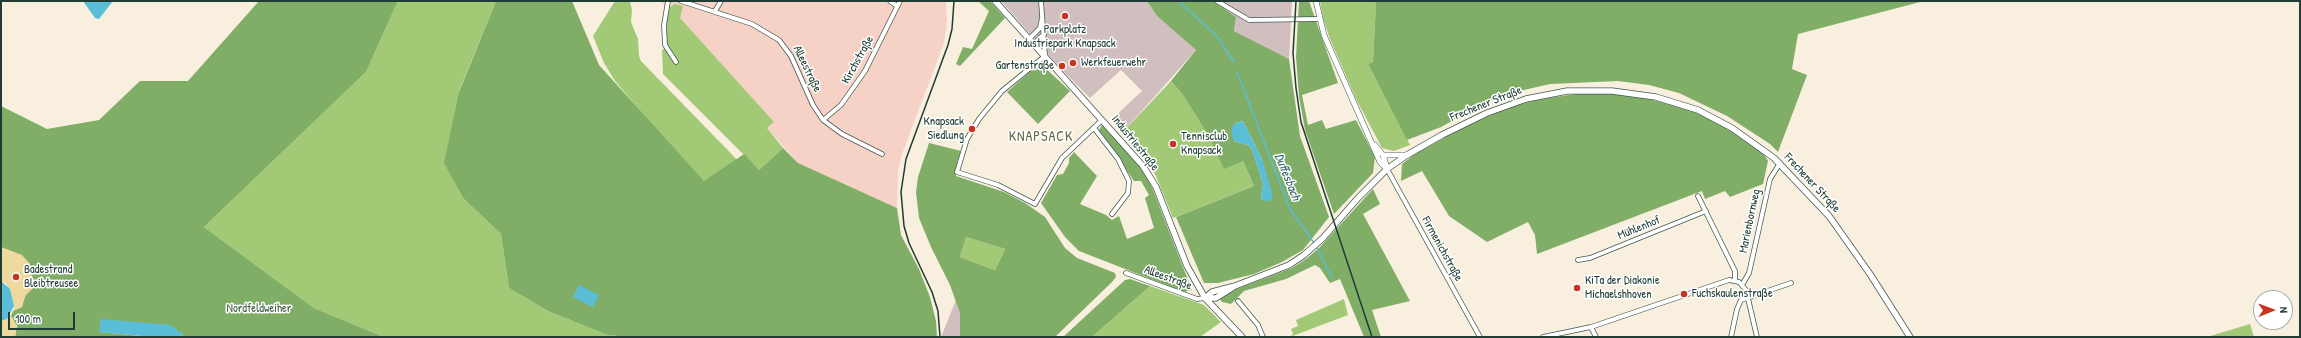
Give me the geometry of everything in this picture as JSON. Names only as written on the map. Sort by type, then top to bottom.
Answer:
[{"type":"main road","name":"Industriestraße","points":[[995,1],[1150,176],[1187,266],[1205,298],[1242,337]]},
{"type":"main road","name":"Frechener Straße","points":[[1205,298],[1216,298],[1235,286],[1289,265],[1313,248],[1358,198],[1387,169],[1407,155],[1466,123],[1514,103],[1567,91],[1612,91],[1656,97],[1698,110],[1743,135],[1780,163],[1829,216],[1870,274],[1910,337]]},
{"type":"street","points":[[668,1],[664,25],[665,45],[676,62]]},
{"type":"street","name":"Alleestraße","points":[[682,1],[752,24],[779,40],[791,56],[813,105],[823,120],[842,134],[882,154]]},
{"type":"street","points":[[715,11],[721,1]]},
{"type":"street","points":[[890,1],[897,6]]},
{"type":"street","name":"Kirchstraße","points":[[823,120],[841,105],[859,80],[900,1]]},
{"type":"street","points":[[1041,1],[1045,56],[1002,91],[979,119],[967,139],[957,172],[998,185],[1035,204],[1062,158],[1102,120]]},
{"type":"street","points":[[1217,1],[1249,20],[1319,19]]},
{"type":"street","name":"Firmenichstraße","points":[[1316,1],[1319,19],[1380,162],[1387,169]]},
{"type":"street","points":[[1029,39],[1040,28],[1042,17]]},
{"type":"street","points":[[1034,44],[1044,34]]},
{"type":"street","points":[[1094,128],[1118,159],[1129,181],[1128,193],[1112,214]]},
{"type":"street","name":"Firmenichstraße","points":[[1371,140],[1383,155],[1387,169],[1480,337]]},
{"type":"street","points":[[1383,155],[1407,155]]},
{"type":"street","name":"Marienbornweg","points":[[1742,285],[1749,273],[1770,179],[1780,163]]},
{"type":"street","points":[[1698,196],[1735,271],[1735,281]]},
{"type":"street","name":"Mühlenhof","points":[[1578,260],[1590,258],[1706,211]]},
{"type":"street","name":"Alleestraße","points":[[1126,273],[1197,299],[1205,298]]},
{"type":"street","points":[[1543,337],[1591,327],[1720,281],[1735,281],[1742,285],[1749,297],[1757,337]]},
{"type":"street","points":[[1731,337],[1739,303],[1749,297],[1792,283]]},
{"type":"street","points":[[1238,301],[1258,325],[1263,337]]},
{"type":"street","points":[[1591,327],[1596,337]]},
{"type":"shaded area","points":[[660,1],[946,1],[947,23],[944,43],[902,154],[898,170],[897,208],[798,163],[767,128],[774,122],[679,18]]},
{"type":"shaded area","points":[[1001,1],[1147,1],[1157,16],[1196,50],[1123,132],[1112,119],[1142,91],[1121,70],[1090,98],[1063,71]]},
{"type":"shaded area","points":[[1213,1],[1292,1],[1289,59],[1234,31],[1236,17]]},
{"type":"shaded area","points":[[956,300],[960,313],[960,337],[941,337]]},
{"type":"green space","name":"Nordfeldweiher","points":[[259,1],[398,1],[366,72],[204,227],[314,308],[384,337],[180,337],[183,334],[101,320],[100,332],[153,337],[15,337],[17,326],[11,316],[13,311],[22,307],[25,296],[34,281],[30,273],[29,264],[1,247],[1,106],[47,129],[99,120],[140,81],[188,81]]},
{"type":"green space","points":[[398,1],[496,1],[459,91],[464,199],[501,234],[509,288],[548,311],[607,335],[630,337],[384,337],[314,308],[204,227],[366,72]]},
{"type":"green space","points":[[496,1],[572,1],[599,65],[704,181],[744,154],[759,170],[783,148],[798,163],[897,208],[901,235],[919,269],[930,297],[936,321],[937,337],[630,337],[607,335],[548,311],[509,288],[501,234],[464,199],[444,163],[459,92]]},
{"type":"green space","points":[[615,1],[630,1],[632,10],[631,22],[638,39],[639,56],[641,61],[747,170],[738,242],[653,126],[615,81],[604,63],[593,36]]},
{"type":"green space","points":[[978,1],[990,1],[1005,18],[960,66],[956,64],[963,47],[972,49],[989,11]]},
{"type":"green space","points":[[1147,1],[1213,1],[1236,17],[1234,31],[1289,59],[1300,136],[1329,217],[1303,250],[1282,262],[1254,274],[1218,283],[1204,283],[1176,217],[1254,186],[1243,161],[1224,169],[1208,135],[1183,95],[1171,81],[1196,50],[1157,16]],"holes":[[[1243,121],[1262,159],[1269,201],[1261,198],[1263,184],[1252,149],[1248,145],[1234,141],[1236,123]]]},
{"type":"green space","points":[[1299,1],[1309,1],[1338,83],[1302,95],[1308,125],[1322,120],[1326,129],[1356,120],[1375,157],[1373,173],[1334,214],[1305,130],[1299,96],[1296,57]]},
{"type":"green space","points":[[1320,1],[1376,1],[1373,62],[1368,64],[1410,145],[1394,151],[1382,148],[1357,101],[1330,39],[1323,18]]},
{"type":"green space","points":[[1376,1],[1924,1],[1798,34],[1792,69],[1807,75],[1778,152],[1770,144],[1727,116],[1679,93],[1649,85],[1618,81],[1550,84],[1515,92],[1483,104],[1441,127],[1407,140],[1368,64],[1373,62]]},
{"type":"green space","points":[[675,4],[683,6],[680,18],[774,122],[767,128],[783,148],[759,170],[663,74],[662,50],[667,47],[666,13],[668,8]]},
{"type":"green space","points":[[1040,63],[1070,91],[1038,124],[1007,92]]},
{"type":"green space","name":"Tennisclub Knapsack","points":[[1171,81],[1183,95],[1208,135],[1224,168],[1243,161],[1254,186],[1173,218],[1155,174],[1142,154],[1123,132]]},
{"type":"green space","points":[[1582,93],[1609,93],[1645,98],[1688,109],[1718,123],[1753,145],[1765,156],[1768,161],[1763,184],[1730,197],[1725,191],[1705,199],[1702,191],[1537,254],[1535,235],[1528,222],[1487,242],[1449,216],[1422,171],[1401,181],[1402,164],[1415,154],[1468,125],[1510,107],[1536,100]]},
{"type":"green space","points":[[1102,125],[1140,166],[1151,185],[1192,290],[1184,292],[1079,251],[1065,237],[1041,203],[1057,175],[1063,174],[1069,163],[1069,158],[1074,152],[1097,176],[1080,204],[1106,215],[1112,220],[1119,216],[1127,239],[1154,228],[1145,198],[1149,195],[1141,181],[1134,181],[1099,130]]},
{"type":"green space","points":[[929,143],[961,151],[957,162],[956,176],[1004,192],[1025,203],[1045,217],[1065,248],[1077,258],[1115,273],[1116,277],[1055,337],[960,337],[960,313],[950,285],[931,247],[919,218],[916,192],[918,177]],"holes":[[[966,237],[1005,249],[995,270],[960,257]]]},
{"type":"green space","points":[[1373,189],[1380,204],[1363,214],[1410,301],[1372,310],[1381,337],[1364,337],[1340,279],[1330,283],[1320,268],[1315,265],[1286,279],[1244,291],[1231,304],[1222,302],[1220,299],[1237,289],[1292,268],[1306,259],[1319,248]]},
{"type":"green space","points":[[966,237],[1005,249],[995,270],[960,257]]},
{"type":"green space","points":[[1130,279],[1150,286],[1092,337],[1063,337],[1125,280]]},
{"type":"green space","points":[[1150,286],[1204,305],[1221,322],[1200,337],[1092,337]]},
{"type":"green space","points":[[1344,299],[1348,315],[1290,337],[1293,334],[1291,329],[1298,326],[1296,320]]},
{"type":"green space","points":[[2250,324],[2254,337],[2207,337]]},
{"type":"sand","name":"Badestrand Bleibtreusee","points":[[1,247],[22,255],[30,264],[30,273],[34,281],[38,283],[25,296],[22,307],[13,311],[14,306],[6,283],[1,281]]},
{"type":"sand","points":[[11,316],[17,326],[15,337],[1,337],[1,321]]},
{"type":"water","points":[[83,1],[113,1],[99,19],[95,18]]},
{"type":"water","points":[[1243,121],[1262,159],[1273,197],[1269,201],[1263,201],[1261,198],[1263,184],[1252,149],[1248,145],[1234,141],[1232,135],[1232,127],[1236,123]]},
{"type":"water","points":[[1,281],[10,289],[14,306],[7,319],[1,321]]},
{"type":"water","points":[[579,285],[599,295],[593,307],[573,297]]},
{"type":"water","points":[[101,319],[170,325],[183,334],[180,337],[153,337],[99,332]]},
{"type":"waterway","points":[[1178,1],[1216,35],[1234,62]]},
{"type":"waterway","name":"Duffesbach","points":[[1237,72],[1290,209],[1314,243]]},
{"type":"waterway","name":"Duffesbach","points":[[1316,246],[1332,278]]},
{"type":"railway","points":[[940,337],[938,311],[932,292],[909,243],[904,226],[901,192],[906,159],[948,45],[952,29],[954,1]]},
{"type":"railway","points":[[1296,1],[1293,53],[1301,122],[1372,337]]},
{"type":"place","name":"Parkplatz Industriepark Knapsack","points":[[1065,16]]},
{"type":"place","name":"Werkfeuerwehr","points":[[1073,63]]},
{"type":"place","name":"Gartenstraße","points":[[1062,66]]},
{"type":"place","name":"Knapsack Siedlung","points":[[972,129]]},
{"type":"place","name":"Tennisclub Knapsack","points":[[1173,144]]},
{"type":"place","name":"Badestrand Bleibtreusee","points":[[16,277]]},
{"type":"place","name":"KiTa der Diakonie Michaelshhoven","points":[[1577,288]]},
{"type":"place","name":"Fuchskaulenstraße","points":[[1684,294]]},
{"type":"district","name":"KNAPSACK","points":[[1041,137]]}]
